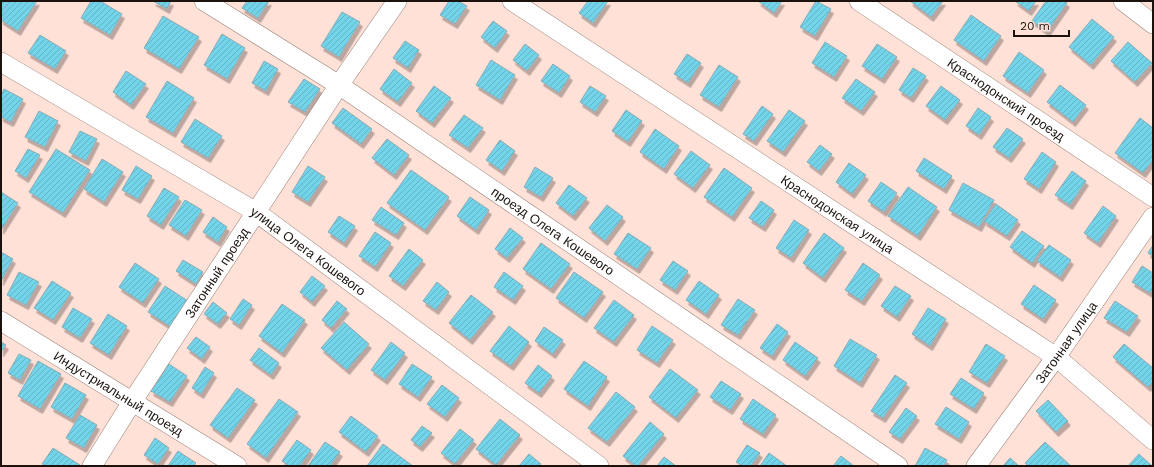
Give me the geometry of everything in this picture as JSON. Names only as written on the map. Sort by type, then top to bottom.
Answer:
[{"type":"street","name":"проезд Олега Кошевого","points":[[204,1],[339,85],[898,466]]},
{"type":"street","name":"Затонный проезд","points":[[92,466],[132,402],[339,85],[397,1]]},
{"type":"street","name":"Краснодонская улица","points":[[512,1],[1056,357],[1153,440]]},
{"type":"street","name":"Краснодонский проезд","points":[[859,1],[1153,197]]},
{"type":"street","points":[[1123,1],[1153,24]]},
{"type":"street","name":"улица Олега Кошевого","points":[[1,62],[256,212],[599,466]]},
{"type":"street","name":"Затонная улица","points":[[976,466],[1056,357],[1153,217]]},
{"type":"street","name":"Индустриальный проезд","points":[[1,321],[237,466]]},
{"type":"building","points":[[1,1],[37,1],[18,31],[1,20]]},
{"type":"building","points":[[91,1],[100,1],[122,14],[110,35],[81,18]]},
{"type":"building","points":[[153,1],[171,1],[167,9]]},
{"type":"building","points":[[247,1],[269,1],[258,18],[242,8]]},
{"type":"building","points":[[449,1],[458,1],[467,6],[455,24],[440,15]]},
{"type":"building","points":[[588,1],[608,1],[593,23],[579,13]]},
{"type":"building","points":[[758,1],[782,1],[774,13]]},
{"type":"building","points":[[816,1],[831,9],[815,36],[800,27]]},
{"type":"building","points":[[910,1],[943,1],[931,17]]},
{"type":"building","points":[[1015,1],[1036,1],[1029,11]]},
{"type":"building","points":[[1046,1],[1065,1],[1067,3],[1047,32],[1032,21]]},
{"type":"building","points":[[342,12],[360,22],[339,57],[321,46]]},
{"type":"building","points":[[971,15],[1001,36],[984,61],[954,40]]},
{"type":"building","points":[[163,16],[199,37],[179,69],[144,48]]},
{"type":"building","points":[[1092,19],[1114,37],[1091,65],[1069,47]]},
{"type":"building","points":[[493,21],[507,31],[495,48],[481,37]]},
{"type":"building","points":[[222,34],[245,48],[227,79],[204,65]]},
{"type":"building","points":[[40,35],[66,51],[55,69],[28,53]]},
{"type":"building","points":[[405,41],[419,50],[408,68],[393,58]]},
{"type":"building","points":[[825,42],[847,56],[834,77],[812,63]]},
{"type":"building","points":[[1128,42],[1152,63],[1135,82],[1111,61]]},
{"type":"building","points":[[525,44],[539,55],[527,71],[513,60]]},
{"type":"building","points":[[877,44],[897,57],[882,79],[862,66]]},
{"type":"building","points":[[1019,52],[1044,70],[1028,93],[1003,76]]},
{"type":"building","points":[[687,54],[701,63],[688,83],[674,74]]},
{"type":"building","points":[[491,60],[515,75],[500,100],[476,85]]},
{"type":"building","points":[[264,61],[278,69],[266,91],[252,83]]},
{"type":"building","points":[[553,64],[570,76],[559,93],[541,81]]},
{"type":"building","points":[[719,65],[738,77],[719,107],[700,95]]},
{"type":"building","points":[[913,68],[926,76],[911,98],[899,90]]},
{"type":"building","points":[[394,69],[412,83],[398,102],[380,89]]},
{"type":"building","points":[[126,71],[146,84],[131,105],[113,92]]},
{"type":"building","points":[[304,79],[320,89],[305,112],[288,102]]},
{"type":"building","points":[[856,79],[875,92],[861,111],[842,98]]},
{"type":"building","points":[[167,81],[194,98],[173,133],[146,117]]},
{"type":"building","points":[[1060,85],[1086,105],[1073,122],[1047,102]]},
{"type":"building","points":[[434,86],[451,98],[432,123],[416,111]]},
{"type":"building","points":[[590,86],[606,96],[595,112],[580,102]]},
{"type":"building","points":[[941,86],[960,100],[945,120],[926,106]]},
{"type":"building","points":[[4,89],[23,99],[11,122],[1,117],[1,95]]},
{"type":"building","points":[[762,106],[773,114],[754,141],[743,134]]},
{"type":"building","points":[[343,108],[372,129],[361,144],[332,123]]},
{"type":"building","points":[[978,108],[991,117],[979,135],[966,126]]},
{"type":"building","points":[[626,110],[642,121],[628,142],[612,131]]},
{"type":"building","points":[[789,110],[805,121],[783,152],[767,141]]},
{"type":"building","points":[[39,111],[58,121],[45,147],[25,137]]},
{"type":"building","points":[[464,115],[483,128],[468,148],[449,135]]},
{"type":"building","points":[[1140,118],[1153,128],[1153,160],[1143,173],[1115,153]]},
{"type":"building","points":[[195,119],[222,136],[208,158],[181,142]]},
{"type":"building","points":[[1007,128],[1023,139],[1009,158],[993,147]]},
{"type":"building","points":[[655,129],[679,146],[664,169],[640,152]]},
{"type":"building","points":[[80,131],[97,139],[86,161],[69,152]]},
{"type":"building","points":[[387,139],[409,155],[394,175],[372,158]]},
{"type":"building","points":[[500,140],[515,151],[502,171],[486,160]]},
{"type":"building","points":[[820,145],[832,154],[819,171],[807,162]]},
{"type":"building","points":[[28,149],[40,155],[26,178],[15,171]]},
{"type":"building","points":[[56,149],[90,170],[63,213],[29,192]]},
{"type":"building","points":[[691,151],[710,165],[693,188],[674,174]]},
{"type":"building","points":[[1042,152],[1056,162],[1039,189],[1024,179]]},
{"type":"building","points":[[924,158],[952,176],[944,189],[916,171]]},
{"type":"building","points":[[102,159],[123,172],[104,202],[84,189]]},
{"type":"building","points":[[849,163],[866,175],[852,194],[836,182]]},
{"type":"building","points":[[136,166],[152,176],[138,199],[122,190]]},
{"type":"building","points":[[308,166],[325,177],[308,202],[292,192]]},
{"type":"building","points":[[535,167],[553,178],[541,197],[524,187]]},
{"type":"building","points":[[724,168],[752,188],[732,217],[704,197]]},
{"type":"building","points":[[411,170],[449,197],[425,230],[387,203]]},
{"type":"building","points":[[1072,171],[1086,181],[1070,205],[1055,195]]},
{"type":"building","points":[[881,182],[897,193],[884,212],[868,201]]},
{"type":"building","points":[[963,183],[994,200],[979,227],[949,210]]},
{"type":"building","points":[[569,185],[587,198],[573,216],[556,203]]},
{"type":"building","points":[[908,187],[937,207],[918,236],[888,216]]},
{"type":"building","points":[[164,188],[179,197],[161,225],[147,216]]},
{"type":"building","points":[[1,192],[18,203],[1,230]]},
{"type":"building","points":[[470,197],[489,210],[476,230],[457,216]]},
{"type":"building","points":[[185,200],[202,210],[186,236],[169,225]]},
{"type":"building","points":[[761,201],[774,210],[763,227],[749,218]]},
{"type":"building","points":[[996,204],[1018,220],[1007,236],[984,221]]},
{"type":"building","points":[[607,205],[623,217],[605,241],[589,228]]},
{"type":"building","points":[[1103,206],[1116,216],[1098,243],[1084,233]]},
{"type":"building","points":[[381,207],[404,223],[396,235],[372,220]]},
{"type":"building","points":[[339,216],[355,226],[344,243],[328,232]]},
{"type":"building","points":[[213,217],[227,227],[218,242],[203,232]]},
{"type":"building","points":[[794,220],[809,230],[791,258],[776,248]]},
{"type":"building","points":[[510,228],[523,238],[507,258],[495,249]]},
{"type":"building","points":[[1022,231],[1044,246],[1032,263],[1010,247]]},
{"type":"building","points":[[375,232],[391,243],[375,267],[359,256]]},
{"type":"building","points":[[628,233],[651,248],[637,269],[614,254]]},
{"type":"building","points":[[824,233],[844,248],[823,278],[803,263]]},
{"type":"building","points":[[541,243],[570,264],[551,289],[523,269]]},
{"type":"building","points":[[1049,245],[1071,260],[1060,277],[1037,261]]},
{"type":"building","points":[[1153,245],[1153,256],[1148,253]]},
{"type":"building","points":[[409,249],[423,260],[403,286],[389,276]]},
{"type":"building","points":[[1,252],[13,259],[1,281]]},
{"type":"building","points":[[183,260],[203,272],[196,284],[176,271]]},
{"type":"building","points":[[673,261],[688,271],[675,290],[660,280]]},
{"type":"building","points":[[135,263],[159,279],[143,303],[119,287]]},
{"type":"building","points":[[863,263],[880,275],[862,301],[845,290]]},
{"type":"building","points":[[1142,266],[1153,273],[1153,288],[1150,293],[1132,282]]},
{"type":"building","points":[[19,272],[39,282],[26,305],[7,295]]},
{"type":"building","points":[[504,272],[523,286],[513,300],[494,287]]},
{"type":"building","points":[[574,272],[603,292],[584,318],[556,298]]},
{"type":"building","points":[[312,276],[325,286],[312,302],[300,292]]},
{"type":"building","points":[[52,281],[71,293],[53,320],[34,308]]},
{"type":"building","points":[[699,281],[719,295],[706,314],[686,300]]},
{"type":"building","points":[[437,282],[449,292],[436,310],[423,301]]},
{"type":"building","points":[[1034,285],[1056,300],[1043,319],[1021,304]]},
{"type":"building","points":[[165,286],[188,301],[171,327],[148,312]]},
{"type":"building","points":[[895,286],[911,296],[897,317],[881,306]]},
{"type":"building","points":[[471,295],[493,312],[470,340],[449,323]]},
{"type":"building","points":[[243,299],[252,305],[239,325],[230,319]]},
{"type":"building","points":[[738,299],[755,310],[738,335],[721,325]]},
{"type":"building","points":[[614,300],[634,315],[614,342],[594,328]]},
{"type":"building","points":[[337,301],[347,309],[331,328],[322,320]]},
{"type":"building","points":[[1115,301],[1138,316],[1127,332],[1104,318]]},
{"type":"building","points":[[213,302],[227,313],[218,324],[204,314]]},
{"type":"building","points":[[282,304],[305,320],[282,353],[259,336]]},
{"type":"building","points":[[73,308],[92,319],[80,338],[62,327]]},
{"type":"building","points":[[928,308],[946,319],[930,346],[912,334]]},
{"type":"building","points":[[108,314],[127,326],[109,355],[90,343]]},
{"type":"building","points":[[344,322],[369,344],[347,370],[321,348]]},
{"type":"building","points":[[777,324],[788,332],[772,356],[760,348]]},
{"type":"building","points":[[509,326],[529,342],[511,366],[490,351]]},
{"type":"building","points":[[652,326],[673,340],[657,363],[637,350]]},
{"type":"building","points":[[544,327],[563,340],[553,354],[535,341]]},
{"type":"building","points":[[196,337],[210,347],[202,359],[187,348]]},
{"type":"building","points":[[850,339],[877,355],[860,383],[834,366]]},
{"type":"building","points":[[1,342],[6,345],[1,352]]},
{"type":"building","points":[[391,342],[405,353],[385,380],[371,370]]},
{"type":"building","points":[[795,342],[818,358],[805,376],[783,360]]},
{"type":"building","points":[[986,344],[1005,356],[987,383],[969,372]]},
{"type":"building","points":[[1124,344],[1153,368],[1153,382],[1148,387],[1113,357]]},
{"type":"building","points":[[259,348],[279,363],[271,375],[250,360]]},
{"type":"building","points":[[19,354],[31,360],[20,380],[8,373]]},
{"type":"building","points":[[38,361],[61,374],[40,409],[18,396]]},
{"type":"building","points":[[584,361],[607,377],[588,406],[564,389]]},
{"type":"building","points":[[169,364],[187,376],[170,402],[151,391]]},
{"type":"building","points":[[412,364],[432,377],[418,397],[399,384]]},
{"type":"building","points":[[538,365],[552,376],[539,393],[525,383]]},
{"type":"building","points":[[205,367],[214,373],[201,394],[192,388]]},
{"type":"building","points":[[670,369],[698,390],[676,418],[649,397]]},
{"type":"building","points":[[895,375],[907,383],[883,418],[871,411]]},
{"type":"building","points":[[961,378],[984,393],[974,409],[950,394]]},
{"type":"building","points":[[721,381],[741,394],[730,410],[710,397]]},
{"type":"building","points":[[65,383],[86,395],[72,419],[51,407]]},
{"type":"building","points":[[442,385],[459,398],[445,417],[427,404]]},
{"type":"building","points":[[237,388],[255,400],[228,438],[210,425]]},
{"type":"building","points":[[616,392],[635,407],[607,442],[588,428]]},
{"type":"building","points":[[279,399],[298,412],[266,458],[247,444]]},
{"type":"building","points":[[753,399],[776,415],[763,434],[740,419]]},
{"type":"building","points":[[1048,400],[1068,421],[1056,432],[1036,411]]},
{"type":"building","points":[[946,407],[969,422],[959,439],[935,424]]},
{"type":"building","points":[[906,408],[917,416],[900,439],[889,432]]},
{"type":"building","points":[[80,415],[97,425],[84,448],[66,438]]},
{"type":"building","points":[[351,416],[378,436],[366,452],[339,432]]},
{"type":"building","points":[[500,419],[520,435],[496,465],[476,449]]},
{"type":"building","points":[[650,422],[664,434],[638,466],[636,466],[623,456]]},
{"type":"building","points":[[422,426],[432,433],[420,447],[411,440]]},
{"type":"building","points":[[460,429],[474,440],[455,464],[441,453]]},
{"type":"building","points":[[155,438],[169,448],[158,464],[144,455]]},
{"type":"building","points":[[297,440],[311,450],[300,466],[289,466],[282,461]]},
{"type":"building","points":[[325,442],[340,452],[330,466],[308,466]]},
{"type":"building","points":[[1045,442],[1071,466],[1028,466],[1025,463]]},
{"type":"building","points":[[383,444],[413,466],[367,466]]},
{"type":"building","points":[[747,445],[760,453],[751,466],[742,466],[736,462]]},
{"type":"building","points":[[53,448],[80,466],[45,466],[42,464]]},
{"type":"building","points":[[925,448],[947,460],[944,466],[915,466]]},
{"type":"building","points":[[178,451],[196,463],[193,466],[168,466]]},
{"type":"building","points":[[769,453],[787,466],[760,466]]},
{"type":"building","points":[[529,454],[541,464],[539,466],[519,466]]},
{"type":"building","points":[[1139,454],[1151,465],[1128,466]]},
{"type":"building","points":[[841,456],[854,466],[833,466]]},
{"type":"building","points":[[664,457],[676,466],[657,466]]},
{"type":"building","points":[[1010,458],[1019,466],[1003,466]]}]
